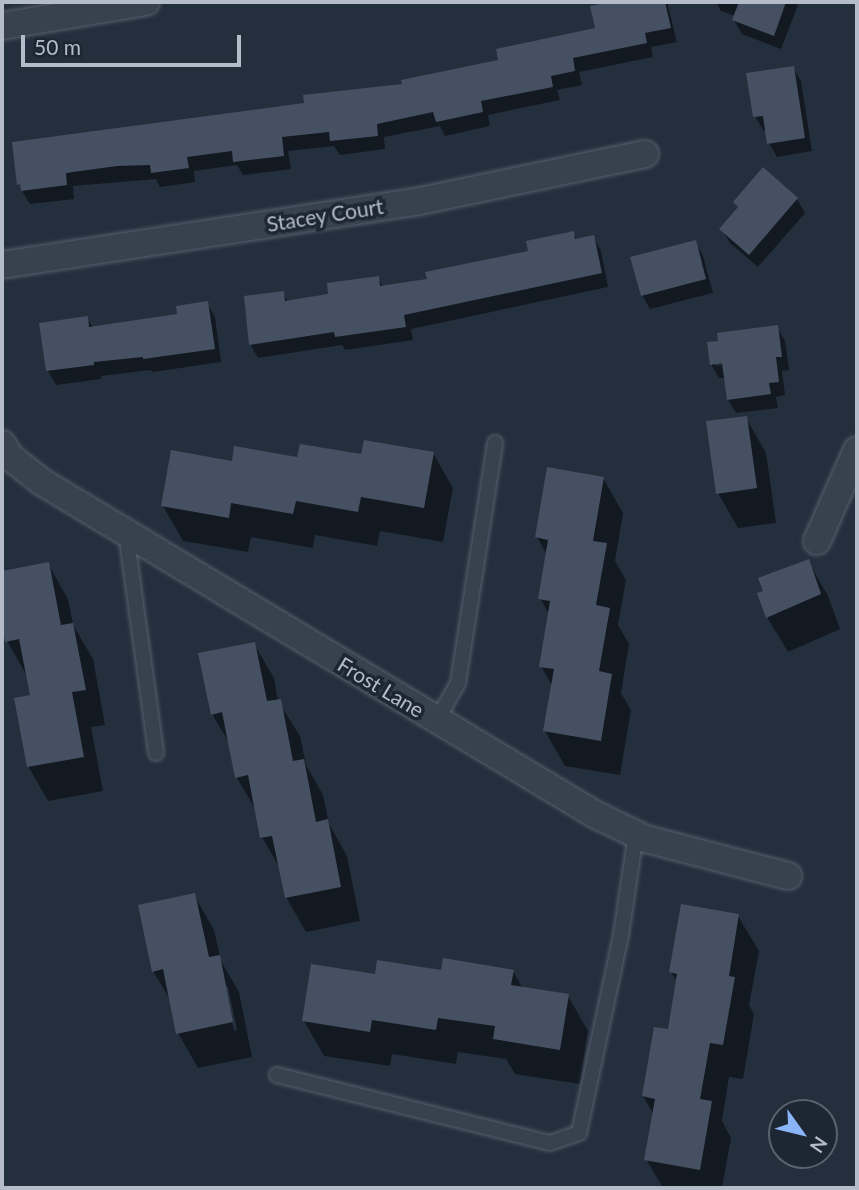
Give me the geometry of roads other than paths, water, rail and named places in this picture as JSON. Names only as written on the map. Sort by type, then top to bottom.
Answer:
[{"type":"street","points":[[2,26],[146,2]]},
{"type":"street","name":"Stacey Court","points":[[2,265],[415,202],[645,154]]},
{"type":"street","name":"Frost Lane","points":[[2,444],[10,457],[43,482],[594,814],[636,834],[788,876]]},
{"type":"street","points":[[817,541],[857,450]]},
{"type":"lane","points":[[438,720],[458,683],[495,443]]},
{"type":"lane","points":[[126,533],[156,753]]},
{"type":"lane","points":[[277,1075],[550,1143],[579,1133],[621,935],[636,834]]}]
